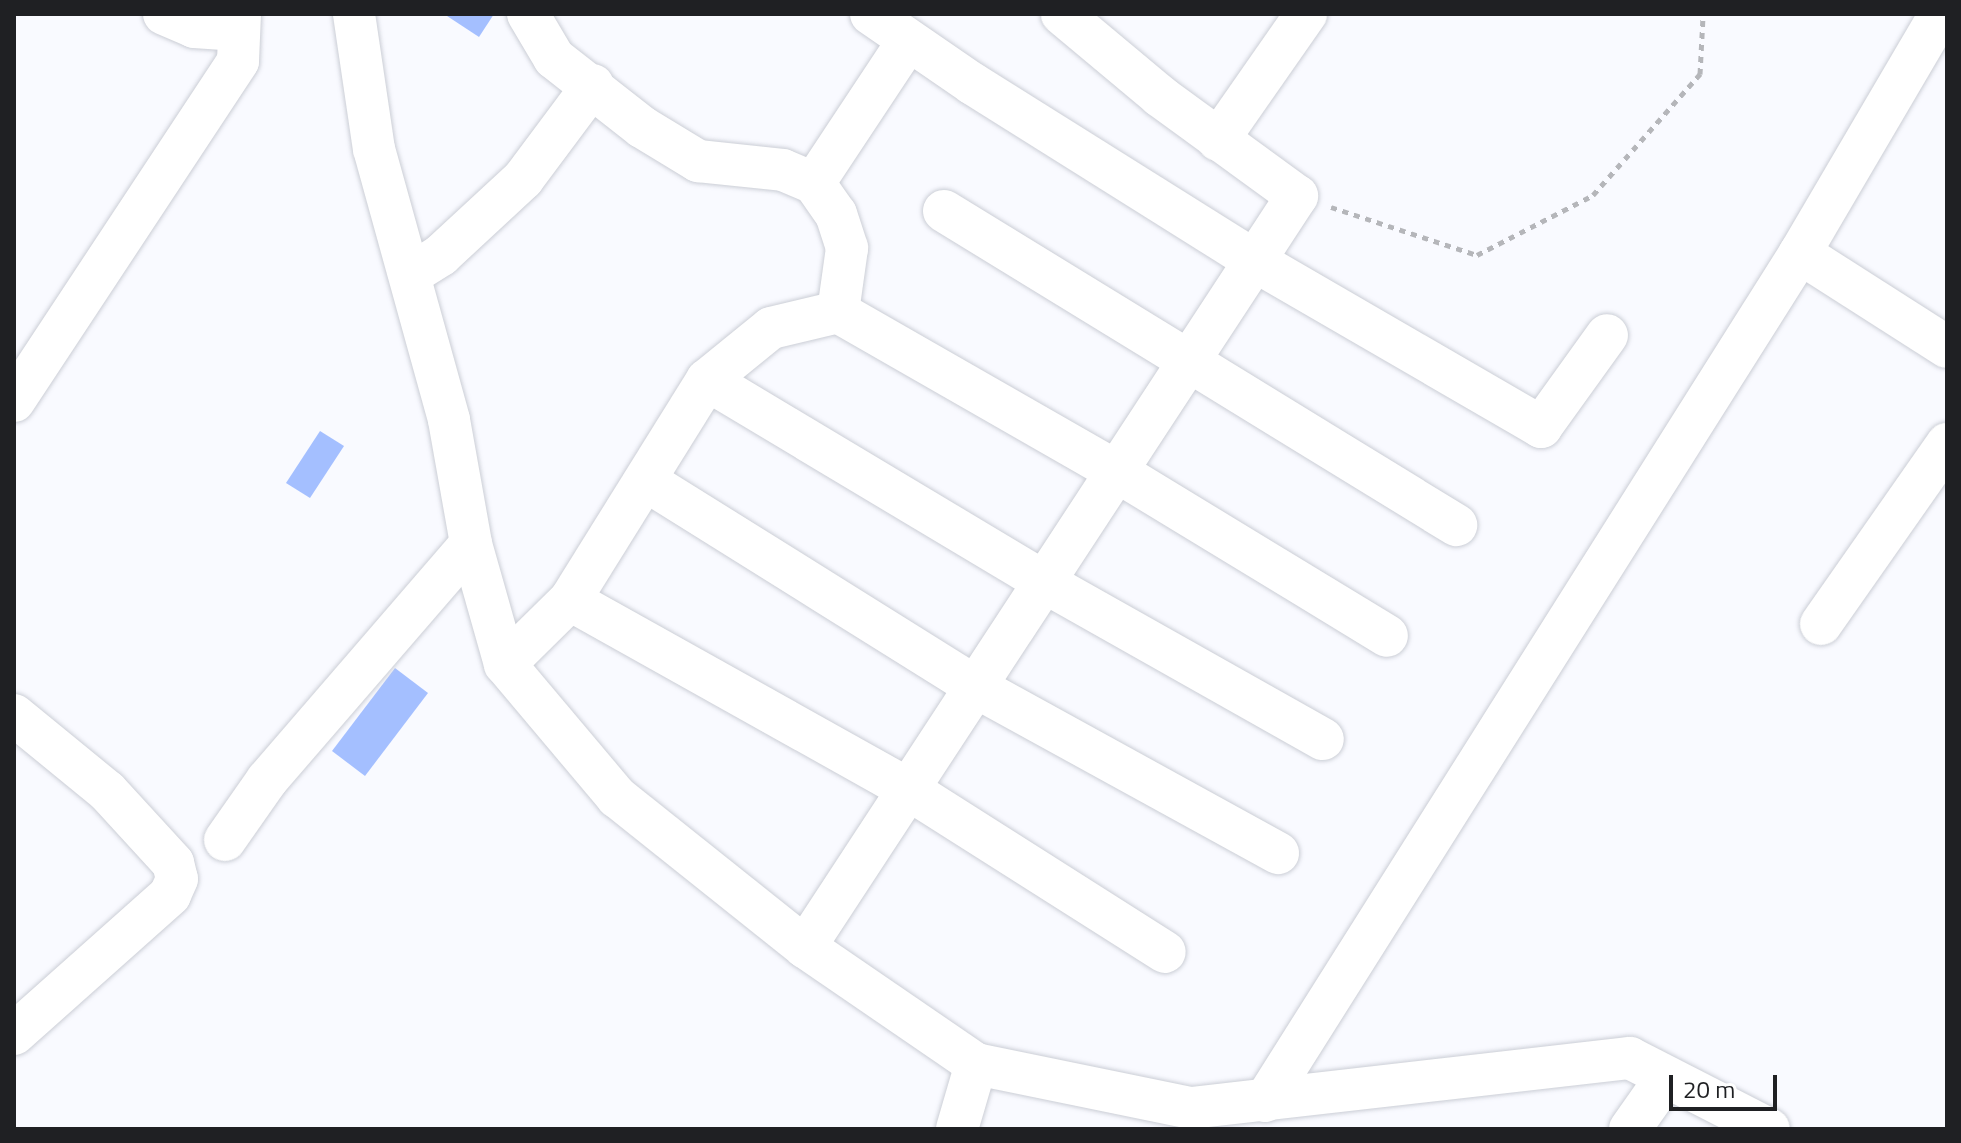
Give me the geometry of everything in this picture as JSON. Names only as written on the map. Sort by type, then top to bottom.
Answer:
[{"type":"street","points":[[14,401],[238,61],[239,22],[194,27],[164,14]]},
{"type":"street","points":[[354,14],[374,149],[449,420],[471,544],[505,664],[617,797],[805,947],[976,1064],[1191,1108],[1630,1058],[1769,1129]]},
{"type":"street","points":[[528,14],[554,58],[593,85],[642,127],[698,161],[783,170],[814,183],[836,214],[847,248],[838,312]]},
{"type":"street","points":[[871,14],[908,41],[1255,261],[1541,427],[1607,335]]},
{"type":"street","points":[[805,947],[1297,196],[1218,140],[1062,14]]},
{"type":"street","points":[[1218,140],[1306,14]]},
{"type":"street","points":[[1265,1101],[1800,253],[1940,14]]},
{"type":"street","points":[[814,183],[908,41]]},
{"type":"street","points":[[411,274],[441,255],[523,179],[593,85]]},
{"type":"street","points":[[944,211],[1186,364],[1456,525]]},
{"type":"street","points":[[1800,253],[1944,338]]},
{"type":"street","points":[[505,664],[570,600],[648,482],[707,380],[771,328],[838,312],[1116,471],[1387,636]]},
{"type":"street","points":[[707,380],[1044,582],[1323,739]]},
{"type":"street","points":[[1821,624],[1947,444]]},
{"type":"street","points":[[648,482],[974,686],[1278,853]]},
{"type":"street","points":[[225,840],[267,780],[471,544]]},
{"type":"street","points":[[570,600],[908,789],[1165,952]]},
{"type":"street","points":[[14,715],[107,791],[173,863],[177,879],[170,895],[19,1022]]},
{"type":"street","points":[[957,1129],[976,1064]]},
{"type":"street","points":[[1630,1129],[1666,1078]]},
{"type":"path","points":[[1297,196],[1477,255],[1593,195],[1700,74],[1703,17]]},
{"type":"building","points":[[444,14],[494,14],[479,37]]},
{"type":"building","points":[[320,431],[344,446],[310,498],[286,483]]},
{"type":"building","points":[[395,668],[428,693],[365,776],[332,751]]}]
